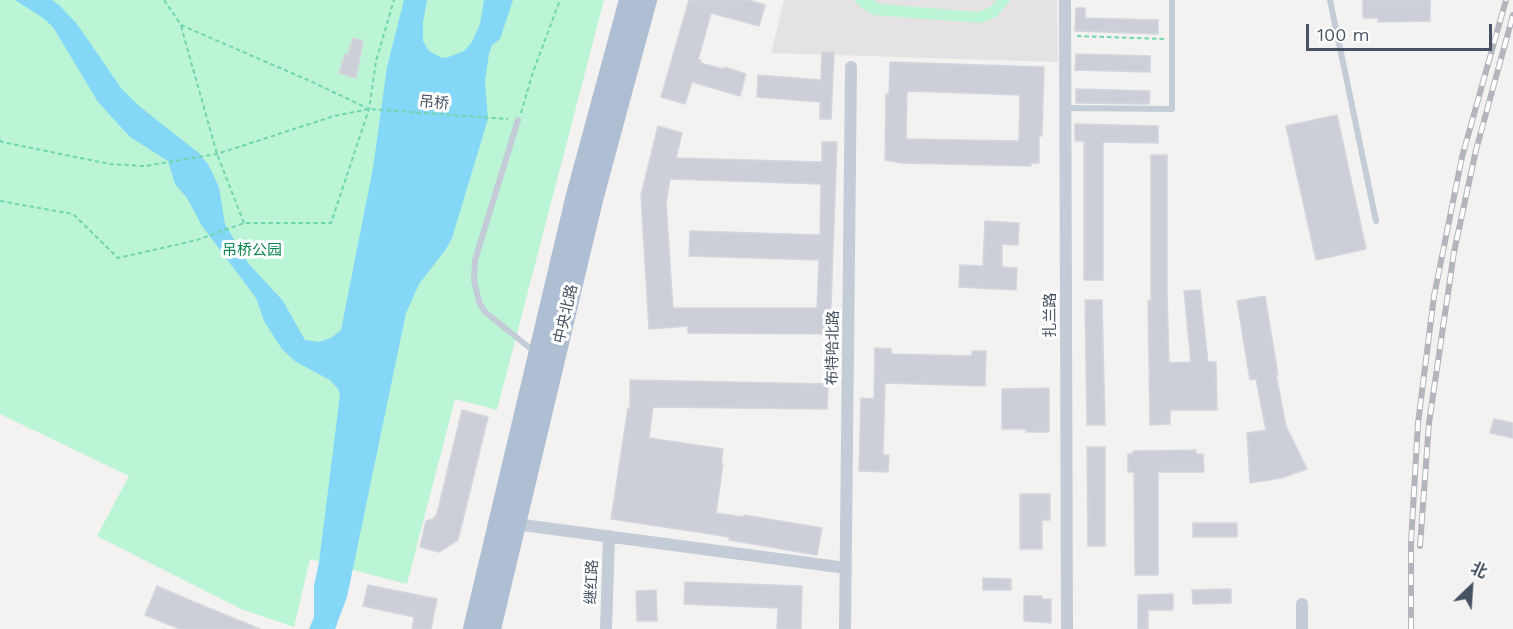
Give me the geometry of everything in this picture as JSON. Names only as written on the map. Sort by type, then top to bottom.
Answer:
[{"type":"main road","name":"中央北路","points":[[473,629],[576,195],[629,0]]},
{"type":"main road","name":"中央北路","points":[[491,629],[593,200],[647,0]]},
{"type":"street","name":"扎兰路","points":[[1065,0],[1067,629]]},
{"type":"street","name":"布特哈北路","points":[[845,629],[851,67]]},
{"type":"street","points":[[515,524],[846,568]]},
{"type":"street","name":"继红路","points":[[606,629],[609,536]]},
{"type":"street","points":[[1302,604],[1302,629]]},
{"type":"lane","points":[[1065,108],[1172,109],[1172,0]]},
{"type":"lane","points":[[1330,0],[1376,220]]},
{"type":"lane","points":[[519,120],[475,260],[474,280],[479,302],[485,312],[538,354]]},
{"type":"path","points":[[164,0],[181,25],[217,154],[244,223]]},
{"type":"path","points":[[0,201],[73,214],[118,258],[197,240],[244,223],[331,223],[369,109],[376,61],[394,0]]},
{"type":"path","points":[[519,120],[533,72],[560,0]]},
{"type":"path","points":[[181,25],[369,109]]},
{"type":"path","points":[[1065,36],[1171,39]]},
{"type":"path","points":[[0,140],[110,164],[145,166],[217,154],[334,116],[369,109]]},
{"type":"path","name":"吊桥","points":[[369,109],[498,119]]},
{"type":"shaded area","points":[[784,0],[1057,0],[1058,62],[771,53]]},
{"type":"green space","name":"吊桥公园","points":[[0,0],[604,0],[497,410],[455,399],[407,584],[310,559],[294,627],[241,609],[97,536],[129,476],[0,414]]},
{"type":"green space","points":[[854,0],[873,0],[880,4],[978,12],[990,7],[997,0],[1011,0],[996,17],[981,23],[874,15],[860,7]]},
{"type":"water","points":[[15,0],[52,0],[59,5],[77,24],[121,88],[139,106],[200,154],[208,164],[219,187],[225,224],[248,263],[283,301],[305,340],[319,342],[331,338],[341,330],[373,168],[387,67],[404,0],[427,0],[423,22],[423,41],[429,51],[446,58],[464,51],[472,42],[480,24],[484,0],[513,0],[500,39],[492,45],[489,54],[485,81],[488,119],[452,238],[419,284],[406,313],[347,597],[335,629],[309,629],[314,617],[314,586],[340,395],[338,389],[330,380],[296,362],[282,349],[264,321],[256,298],[202,226],[187,198],[175,184],[168,161],[130,137],[98,102],[53,27]]},
{"type":"building","points":[[689,0],[748,0],[765,5],[759,26],[711,13],[698,60],[701,60],[700,63],[746,74],[740,96],[692,82],[685,104],[661,97]]},
{"type":"building","points":[[1363,0],[1430,0],[1430,21],[1378,22],[1378,18],[1363,18]]},
{"type":"building","points":[[1076,8],[1085,8],[1085,18],[1158,20],[1158,34],[1075,31]]},
{"type":"building","points":[[353,38],[363,41],[356,78],[339,73]]},
{"type":"building","points":[[822,52],[834,52],[831,119],[820,119],[820,102],[757,97],[758,75],[821,80]]},
{"type":"building","points":[[1076,54],[1150,56],[1150,72],[1075,70]]},
{"type":"building","points":[[890,62],[1044,67],[1039,163],[1031,163],[1031,166],[902,163],[885,160],[886,94],[889,94]],"holes":[[[907,91],[1020,95],[1019,141],[906,139]]]},
{"type":"building","points":[[1076,89],[1150,91],[1149,104],[1076,103]]},
{"type":"building","points":[[1337,115],[1366,249],[1316,260],[1286,126]]},
{"type":"building","points":[[1075,124],[1158,126],[1158,143],[1103,142],[1103,280],[1084,280],[1084,141],[1075,141]]},
{"type":"building","points":[[658,126],[682,133],[676,158],[822,162],[822,142],[837,142],[830,332],[826,334],[688,333],[688,326],[649,329],[641,195]],"holes":[[[670,179],[821,184],[820,235],[690,231],[689,256],[819,260],[817,308],[673,308],[666,203]]]},
{"type":"building","points":[[1151,155],[1167,155],[1169,363],[1191,362],[1184,291],[1200,290],[1208,362],[1216,362],[1217,410],[1170,410],[1170,424],[1150,425],[1148,301],[1151,301]]},
{"type":"building","points":[[985,221],[1019,223],[1018,245],[1002,244],[1002,267],[1017,268],[1016,290],[959,287],[960,265],[983,266]]},
{"type":"building","points":[[1265,296],[1286,426],[1307,469],[1281,478],[1250,483],[1247,433],[1266,430],[1256,379],[1250,380],[1237,301]]},
{"type":"building","points":[[1085,300],[1102,300],[1105,425],[1087,425]]},
{"type":"building","points":[[875,348],[891,349],[891,354],[972,356],[972,351],[986,351],[985,386],[885,383],[883,455],[889,455],[888,472],[859,471],[861,398],[874,399]]},
{"type":"building","points":[[630,380],[828,384],[827,409],[653,407],[649,438],[723,449],[716,513],[744,517],[744,515],[822,528],[817,555],[729,540],[730,537],[611,519],[628,408],[630,408]]},
{"type":"building","points":[[1049,388],[1049,432],[1002,429],[1002,389]]},
{"type":"building","points":[[462,410],[488,417],[458,540],[439,552],[420,547],[426,521],[433,519],[437,514]]},
{"type":"building","points":[[1494,419],[1513,423],[1513,438],[1490,433]]},
{"type":"building","points":[[1087,447],[1105,447],[1105,546],[1088,546]]},
{"type":"building","points":[[1196,450],[1196,454],[1203,454],[1204,472],[1158,472],[1158,575],[1135,575],[1134,472],[1128,472],[1128,454],[1133,454],[1133,451]]},
{"type":"building","points":[[1020,494],[1050,494],[1050,520],[1042,520],[1042,549],[1020,549]]},
{"type":"building","points":[[1193,523],[1237,523],[1237,537],[1193,537]]},
{"type":"building","points":[[983,578],[1011,579],[1011,590],[983,590]]},
{"type":"building","points":[[685,582],[802,586],[801,629],[777,629],[778,608],[684,604]]},
{"type":"building","points":[[368,585],[437,599],[431,629],[412,629],[414,617],[363,606]]},
{"type":"building","points":[[157,586],[260,629],[180,629],[145,615]]},
{"type":"building","points":[[1231,589],[1231,603],[1193,604],[1192,590]]},
{"type":"building","points":[[656,590],[657,621],[637,621],[636,591]]},
{"type":"building","points":[[1173,594],[1173,610],[1148,610],[1148,629],[1138,629],[1138,595]]},
{"type":"building","points":[[1024,596],[1042,596],[1042,599],[1051,599],[1051,623],[1024,621]]},
{"type":"railway","points":[[1411,629],[1411,543],[1418,423],[1434,296],[1462,157],[1506,0]]},
{"type":"railway","points":[[1420,546],[1429,423],[1454,252],[1476,150],[1513,15]]}]
